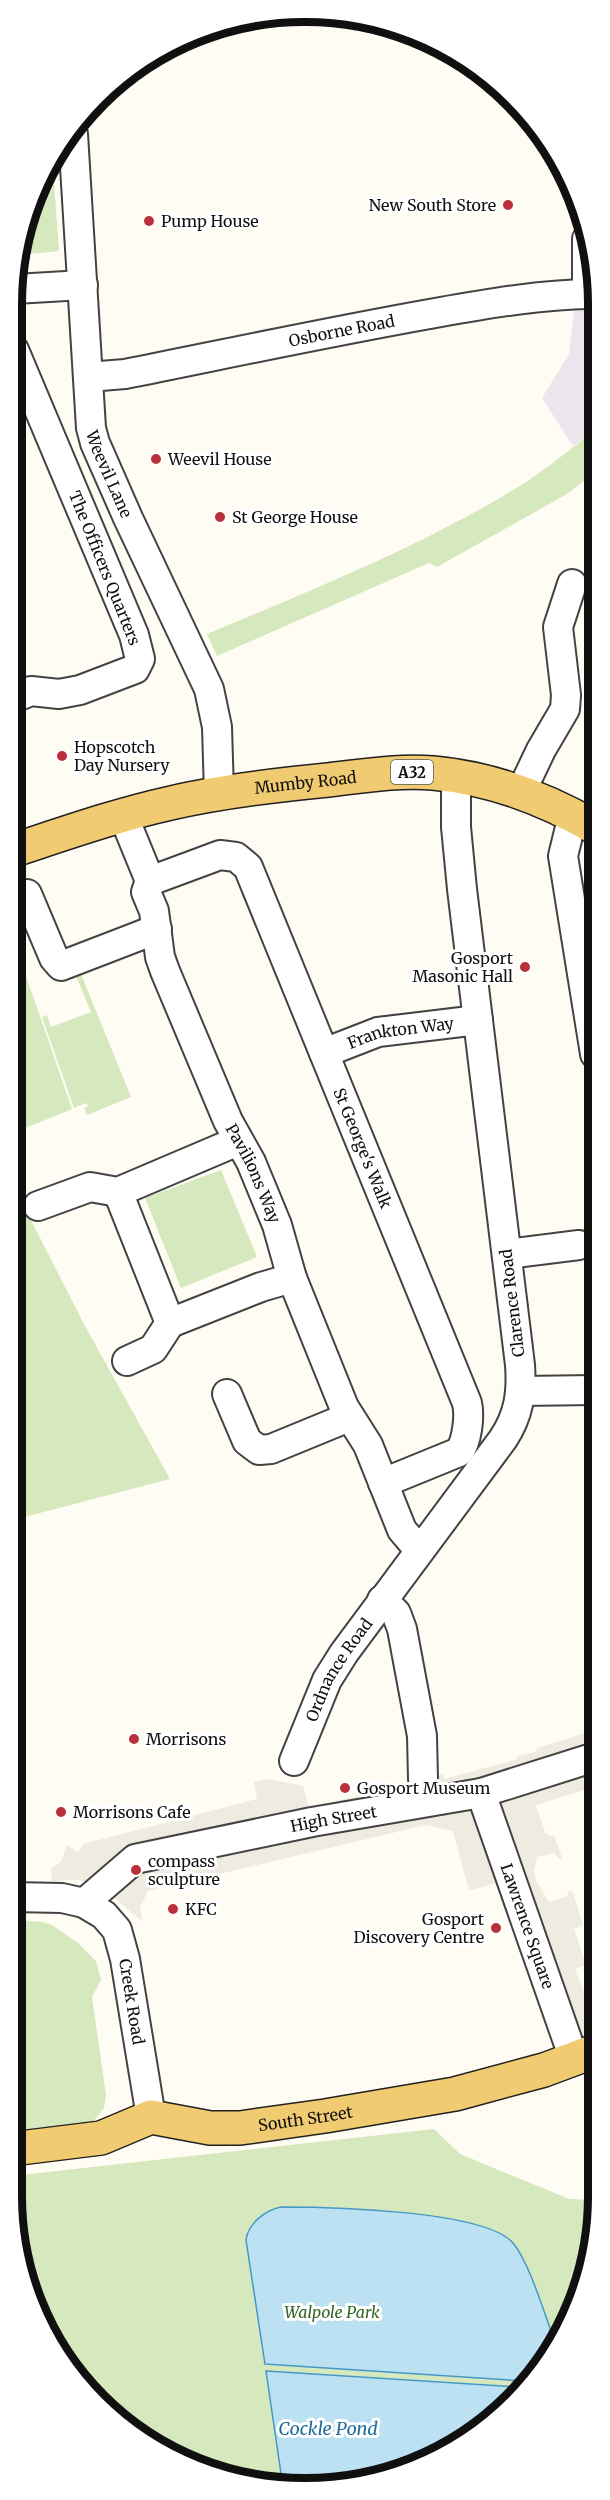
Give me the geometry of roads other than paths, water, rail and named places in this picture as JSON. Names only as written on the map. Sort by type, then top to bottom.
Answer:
[{"type":"main road","name":"Mumby Road","points":[[22,847],[123,815],[219,793],[408,772],[456,776],[521,792],[584,821]]},
{"type":"main road","name":"South Street","points":[[151,2117],[210,2128],[240,2128],[326,2116],[455,2094],[544,2070],[585,2055]]},
{"type":"main road","points":[[22,2148],[101,2138],[151,2117]]},
{"type":"street","name":"Weevil Lane","points":[[74,143],[91,428],[95,443],[202,670],[214,704],[219,793]]},
{"type":"street","points":[[23,289],[83,285]]},
{"type":"street","name":"Osborne Road","points":[[88,377],[132,372],[372,324],[510,300],[587,294]]},
{"type":"street","name":"The Officers Quarters","points":[[22,369],[137,645],[140,660],[138,665],[127,672],[75,692],[59,694],[31,692],[22,695]]},
{"type":"street","points":[[521,792],[538,756],[565,709],[566,695],[558,627],[572,584]]},
{"type":"street","points":[[137,645],[180,627]]},
{"type":"street","name":"Clarence Road","points":[[382,1600],[507,1433],[516,1416],[521,1391],[456,826],[456,776]]},
{"type":"street","name":"Pavilions Way","points":[[123,815],[150,881],[146,892],[154,911],[162,963],[238,1141],[251,1162],[279,1232],[292,1278],[315,1340],[349,1417],[366,1440],[402,1530],[419,1550]]},
{"type":"street","points":[[584,821],[563,856],[588,991]]},
{"type":"street","name":"St George's Walk","points":[[150,881],[215,856],[233,856],[242,861],[252,876],[466,1401],[467,1421],[463,1445],[459,1452],[385,1487]]},
{"type":"street","points":[[27,894],[54,958],[61,966],[157,929]]},
{"type":"street","name":"Frankton Way","points":[[324,1053],[378,1032],[478,1020]]},
{"type":"street","points":[[38,1206],[90,1187],[118,1192],[238,1141]]},
{"type":"street","points":[[118,1192],[170,1323]]},
{"type":"street","points":[[507,1254],[579,1245]]},
{"type":"street","points":[[127,1361],[153,1349],[170,1323],[261,1287],[292,1278]]},
{"type":"street","points":[[521,1391],[588,1390]]},
{"type":"street","points":[[227,1394],[248,1441],[259,1450],[271,1449],[349,1417]]},
{"type":"street","points":[[382,1600],[396,1613],[402,1629],[422,1736],[423,1779]]},
{"type":"street","name":"Ordnance Road","points":[[293,1749],[327,1680],[382,1600]]},
{"type":"street","name":"High Street","points":[[84,1903],[135,1859],[312,1822],[481,1793],[588,1760]]},
{"type":"street","name":"Lawrence Square","points":[[481,1793],[585,2055]]},
{"type":"street","points":[[22,1897],[62,1898],[84,1903]]},
{"type":"street","name":"Creek Road","points":[[84,1903],[104,1915],[113,1925],[123,1946],[151,2117]]},
{"type":"water","points":[[281,2207],[333,2208],[404,2213],[471,2223],[497,2232],[513,2243],[519,2252],[552,2333],[517,2381],[265,2364],[246,2240],[254,2223]]},
{"type":"water","name":"Cockle Pond","points":[[266,2371],[512,2387],[462,2430],[396,2463],[342,2475],[305,2478],[281,2476]]},
{"type":"place","name":"New South Store","points":[[508,205]]},
{"type":"place","name":"Pump House","points":[[149,221]]},
{"type":"place","name":"Weevil House","points":[[156,459]]},
{"type":"place","name":"St George House","points":[[220,517]]},
{"type":"place","name":"Hopscotch Day Nursery","points":[[62,756]]},
{"type":"place","name":"Gosport Masonic Hall","points":[[525,967]]},
{"type":"place","name":"Morrisons","points":[[134,1739]]},
{"type":"place","name":"Gosport Museum","points":[[345,1788]]},
{"type":"place","name":"Morrisons Cafe","points":[[61,1812]]},
{"type":"place","name":"compass sculpture","points":[[136,1870]]},
{"type":"place","name":"KFC","points":[[173,1909]]},
{"type":"place","name":"Gosport Discovery Centre","points":[[496,1928]]},
{"type":"park label","name":"Walpole Park","points":[[332,2312]]}]
